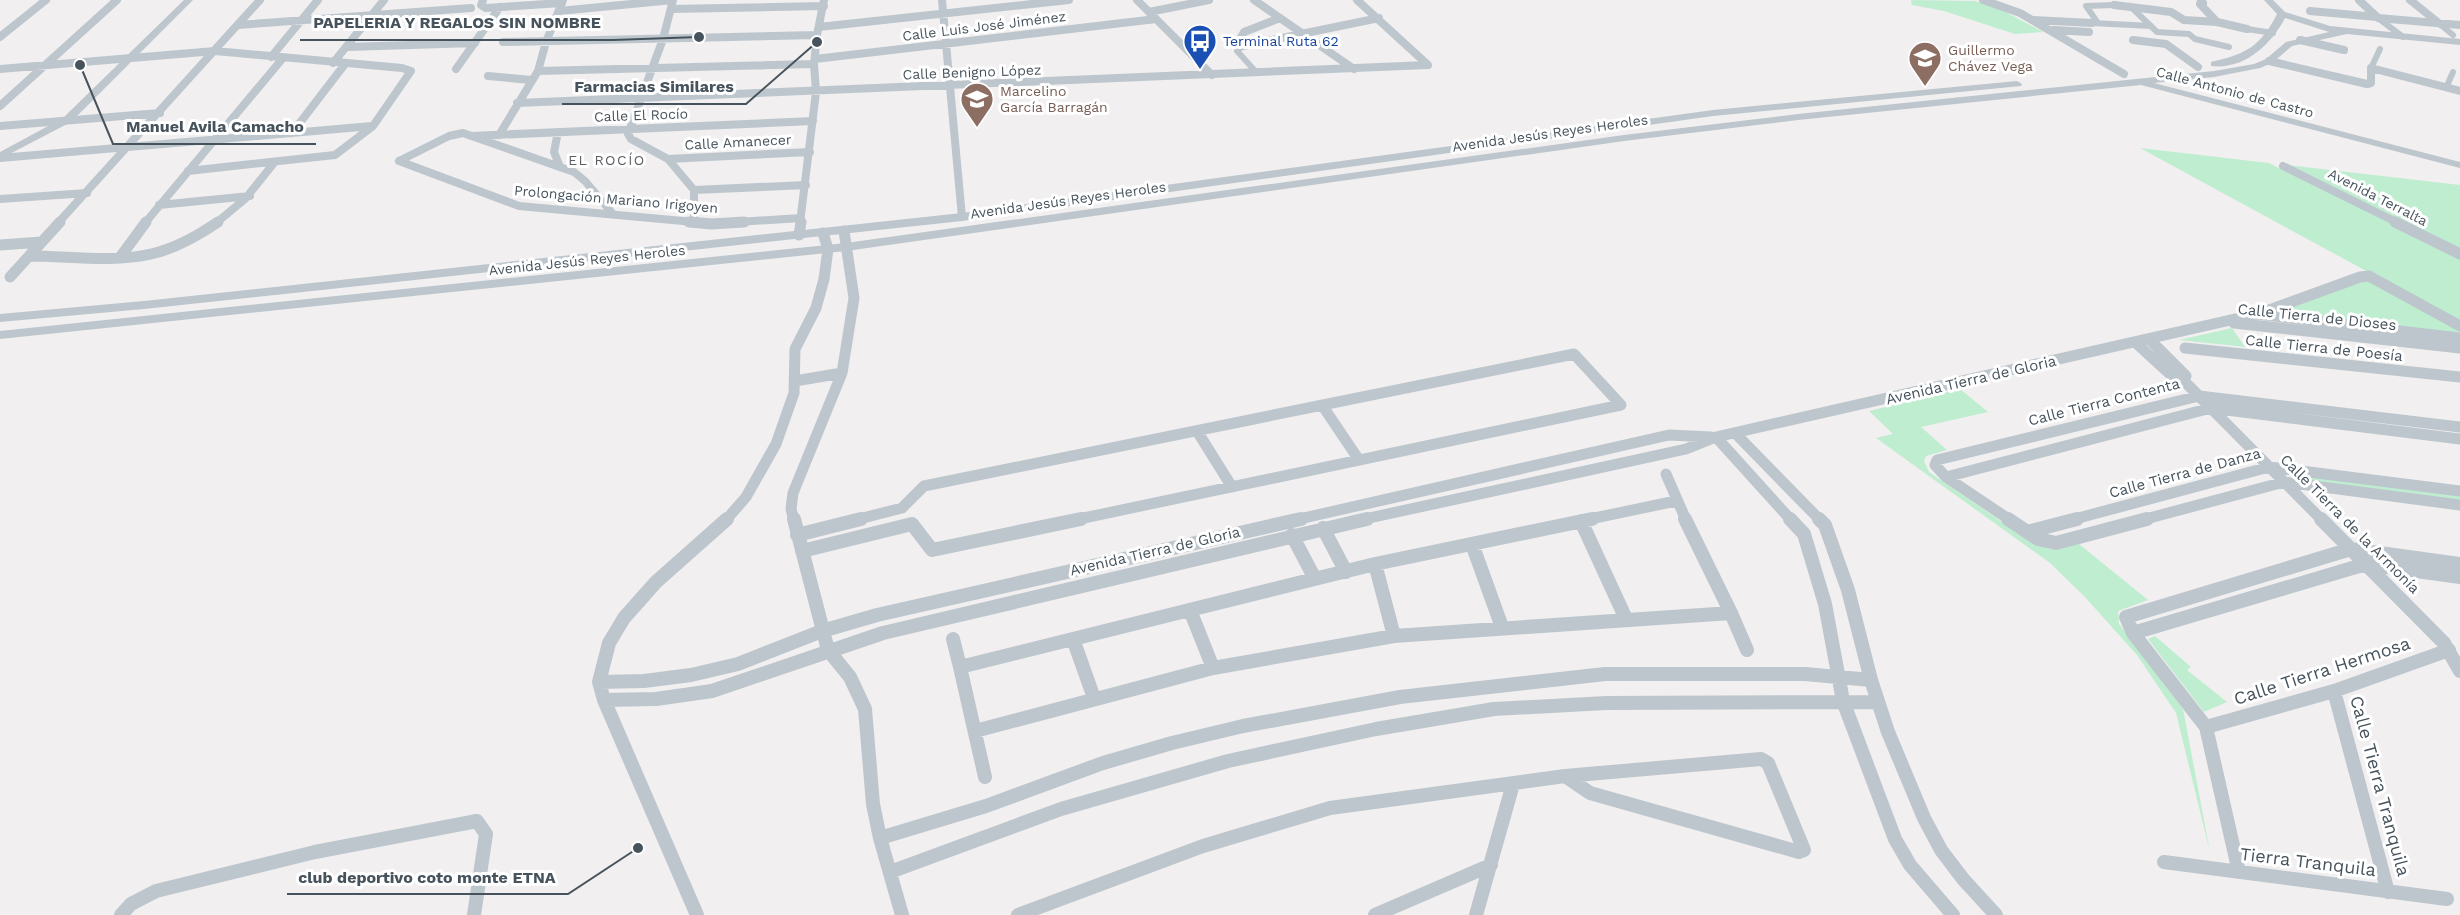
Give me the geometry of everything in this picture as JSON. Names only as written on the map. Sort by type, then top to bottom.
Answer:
[{"type":"street","points":[[0,37],[46,0]]},
{"type":"street","points":[[0,106],[117,0]]},
{"type":"street","points":[[0,157],[67,120],[189,0]]},
{"type":"street","points":[[10,277],[130,147],[260,0]]},
{"type":"street","points":[[271,57],[318,0]]},
{"type":"street","points":[[333,63],[384,0]]},
{"type":"street","points":[[483,4],[500,7],[673,0],[663,39],[629,129],[631,139],[668,159],[694,190],[694,222]]},
{"type":"street","points":[[942,0],[948,86],[962,217]]},
{"type":"street","points":[[503,42],[663,39],[818,31],[1069,0]]},
{"type":"street","points":[[1137,0],[1212,75]]},
{"type":"street","points":[[1149,12],[1209,0]]},
{"type":"street","points":[[1254,0],[1354,69]]},
{"type":"street","points":[[1357,0],[1378,18]]},
{"type":"street","name":"Calle Antonio de Castro","points":[[1983,0],[2012,9],[2140,82],[2460,165]]},
{"type":"street","points":[[2201,0],[2203,3],[2200,4],[2217,22]]},
{"type":"street","points":[[2268,0],[2282,14],[2343,32],[2403,37],[2457,38]]},
{"type":"street","points":[[2359,0],[2403,37]]},
{"type":"street","points":[[2410,0],[2457,38]]},
{"type":"street","points":[[671,9],[824,3],[818,31],[815,62],[816,92],[799,235]]},
{"type":"street","points":[[2095,23],[2086,6],[2133,4],[2171,12],[2184,20],[2217,22],[2273,33]]},
{"type":"street","points":[[2133,4],[2157,32],[2189,34],[2195,39],[2229,47]]},
{"type":"street","points":[[499,135],[538,71],[546,42],[561,5]]},
{"type":"street","points":[[456,69],[500,7]]},
{"type":"street","points":[[238,25],[471,9]]},
{"type":"street","points":[[2310,11],[2460,25]]},
{"type":"street","points":[[2240,49],[2254,52],[2273,33],[2282,14]]},
{"type":"street","points":[[1257,73],[1237,51],[1244,32],[1280,18]]},
{"type":"street","points":[[1242,42],[1378,18]]},
{"type":"street","name":"Calle Benigno López","points":[[517,103],[1428,65],[1378,18]]},
{"type":"street","name":"Calle Luis José Jiménez","points":[[538,71],[815,62],[1156,19]]},
{"type":"street","points":[[2032,20],[2151,26]]},
{"type":"street","points":[[2049,30],[2088,32]]},
{"type":"street","points":[[2269,61],[2289,44],[2343,32]]},
{"type":"street","points":[[2133,40],[2166,44],[2198,67]]},
{"type":"street","points":[[2300,40],[2344,50]]},
{"type":"street","points":[[347,47],[475,43]]},
{"type":"street","points":[[2269,61],[2367,84],[2371,83],[2371,68],[2380,49]]},
{"type":"street","points":[[0,69],[215,51],[410,70],[373,126],[339,153],[330,157],[188,171]]},
{"type":"street","name":"Avenida Jesús Reyes Heroles","points":[[0,318],[144,305],[844,231],[962,217],[1713,113],[2198,67],[2225,62],[2254,52]]},
{"type":"street","points":[[121,256],[159,205],[283,58]]},
{"type":"street","name":"Avenida Jesús Reyes Heroles","points":[[0,335],[846,247],[1624,138],[2214,74],[2257,66],[2269,61]]},
{"type":"street","points":[[292,133],[345,64]]},
{"type":"street","points":[[2371,68],[2460,91]]},
{"type":"street","points":[[2446,88],[2453,72]]},
{"type":"street","points":[[488,76],[531,80]]},
{"type":"street","points":[[0,126],[160,113]]},
{"type":"street","name":"Calle El Rocío","points":[[471,136],[813,121]]},
{"type":"street","points":[[0,157],[373,126]]},
{"type":"street","points":[[1614,126],[1624,138]]},
{"type":"street","points":[[558,132],[554,152],[560,166]]},
{"type":"street","name":"Prolongación Mariano Irigoyen","points":[[471,136],[457,134],[399,161],[512,205],[694,222],[722,223],[801,218]]},
{"type":"street","points":[[471,136],[574,172],[585,181],[613,214]]},
{"type":"street","name":"Calle Amanecer","points":[[668,159],[810,152]]},
{"type":"street","points":[[30,256],[146,255],[162,250],[215,226],[250,196],[274,163]]},
{"type":"street","name":"Avenida Terralta","points":[[2283,166],[2460,254]]},
{"type":"street","points":[[694,190],[806,186]]},
{"type":"street","points":[[0,199],[87,193]]},
{"type":"street","points":[[159,205],[250,196]]},
{"type":"street","points":[[844,231],[854,298],[842,374],[812,442],[790,501],[828,650],[850,677],[865,709],[873,804],[880,838],[902,915]]},
{"type":"street","points":[[697,915],[604,700],[599,682],[609,643],[624,618],[656,582],[721,526],[746,497],[776,444],[790,406],[795,381],[793,366],[795,349],[816,308],[824,279],[828,249],[823,233]]},
{"type":"street","points":[[0,245],[42,242]]},
{"type":"street","points":[[2257,314],[2360,276],[2369,276],[2460,326]]},
{"type":"street","name":"Calle Tierra de Dioses","points":[[2226,322],[2257,314],[2460,338]]},
{"type":"street","name":"Calle Tierra de Dioses","points":[[2226,322],[2460,348]]},
{"type":"street","name":"Avenida Tierra de Gloria","points":[[604,700],[656,699],[712,691],[883,633],[1292,535],[1686,449],[1716,437],[2226,322]]},
{"type":"street","name":"Calle Tierra de la Armonía","points":[[2150,340],[2186,376],[2184,381]]},
{"type":"street","name":"Calle Tierra de la Armonía","points":[[2136,344],[2172,376],[2184,381],[2455,655]]},
{"type":"street","name":"Calle Tierra de Poesía","points":[[2185,348],[2460,377]]},
{"type":"street","points":[[797,535],[902,508],[924,486],[1574,354],[1621,405],[932,550],[912,524],[802,551]]},
{"type":"street","points":[[795,381],[842,374]]},
{"type":"street","name":"Calle Tierra Contenta","points":[[1946,477],[1935,465],[1937,460],[2199,396],[2460,427]]},
{"type":"street","points":[[1322,405],[1359,460]]},
{"type":"street","points":[[1946,477],[2211,408],[2460,439]]},
{"type":"street","points":[[1197,431],[1232,487]]},
{"type":"street","points":[[1735,433],[1825,525],[1848,590],[1870,680],[1920,807],[1941,850],[1996,915]]},
{"type":"street","name":"Avenida Tierra de Gloria","points":[[599,682],[644,681],[691,675],[738,664],[822,631],[888,613],[1669,435],[1716,437]]},
{"type":"street","points":[[1716,437],[1804,534],[1825,604],[1843,701],[1895,839],[1910,865],[1953,915]]},
{"type":"street","name":"Calle Tierra de Danza","points":[[2028,532],[2269,467],[2460,491]]},
{"type":"street","points":[[1666,474],[1676,501],[1747,650]]},
{"type":"street","points":[[1946,477],[2048,543],[2056,543],[2284,482],[2460,505]]},
{"type":"street","points":[[960,667],[1375,564],[1676,501]]},
{"type":"street","points":[[1581,522],[1626,619]]},
{"type":"street","points":[[1323,528],[1346,572]]},
{"type":"street","points":[[1292,535],[1315,579]]},
{"type":"street","points":[[1472,544],[1502,627]]},
{"type":"street","points":[[2239,872],[2206,727],[2133,633],[2126,617],[2129,614],[2350,549],[2460,564]]},
{"type":"street","points":[[1375,564],[1394,636]]},
{"type":"street","points":[[2133,633],[2366,564],[2460,577]]},
{"type":"street","points":[[1190,610],[1213,668]]},
{"type":"street","points":[[975,731],[1213,668],[1394,636],[1731,613]]},
{"type":"street","points":[[953,639],[985,777]]},
{"type":"street","points":[[1073,639],[1094,698]]},
{"type":"street","name":"Calle Tierra Hermosa","points":[[2206,727],[2455,655]]},
{"type":"street","points":[[880,838],[986,806],[1103,763],[1172,743],[1244,726],[1400,698],[1605,674],[1838,676],[1870,680]]},
{"type":"street","name":"Calle Tierra Tranquila","points":[[2334,691],[2388,892]]},
{"type":"street","points":[[890,872],[1061,809],[1228,760],[1377,729],[1494,709],[1606,703],[1878,702]]},
{"type":"street","points":[[1018,915],[1203,846],[1330,808],[1565,776],[1765,760],[1804,850],[1799,852],[1590,793],[1565,776]]},
{"type":"street","points":[[1476,915],[1513,784]]},
{"type":"street","points":[[126,910],[156,891],[315,852],[477,821],[486,834],[474,915]]},
{"type":"street","name":"Tierra Tranquila","points":[[2164,862],[2447,899]]},
{"type":"street","points":[[1375,915],[1491,866]]},
{"type":"green space","points":[[1911,0],[1975,1],[2000,9],[2043,32],[2015,34],[1944,11],[1912,5]]},
{"type":"green space","points":[[2140,148],[2269,163],[2460,258],[2460,322]]},
{"type":"green space","points":[[2287,165],[2460,185],[2460,251]]},
{"type":"green space","points":[[2369,278],[2460,330],[2460,334],[2275,313]]},
{"type":"green space","points":[[2232,328],[2245,347],[2179,340]]},
{"type":"green space","points":[[1960,389],[1988,412],[1921,427],[1947,450],[1926,456],[1924,461],[1929,472],[2033,543],[2050,549],[2079,544],[2148,600],[2118,611],[2119,624],[2183,709],[2210,852],[2176,713],[2137,655],[2084,596],[2050,563],[1876,438],[1893,434],[1869,411]]},
{"type":"green space","points":[[2302,476],[2460,496],[2460,501],[2303,480]]},
{"type":"green space","points":[[2155,636],[2191,667],[2187,670],[2227,702],[2204,712],[2148,639]]},
{"type":"place","name":"PAPELERIA Y REGALOS SIN NOMBRE","points":[[699,37]]},
{"type":"place","name":"Farmacias Similares","points":[[817,42]]},
{"type":"place","name":"Manuel Avila Camacho","points":[[80,65]]},
{"type":"place","name":"Terminal Ruta 62","points":[[1200,70]]},
{"type":"place","name":"Guillermo Chávez Vega","points":[[1925,87]]},
{"type":"place","name":"Marcelino García Barragán","points":[[977,128]]},
{"type":"place","name":"club deportivo coto monte ETNA","points":[[638,848]]},
{"type":"district","name":"EL ROCÍO","points":[[607,160]]}]
